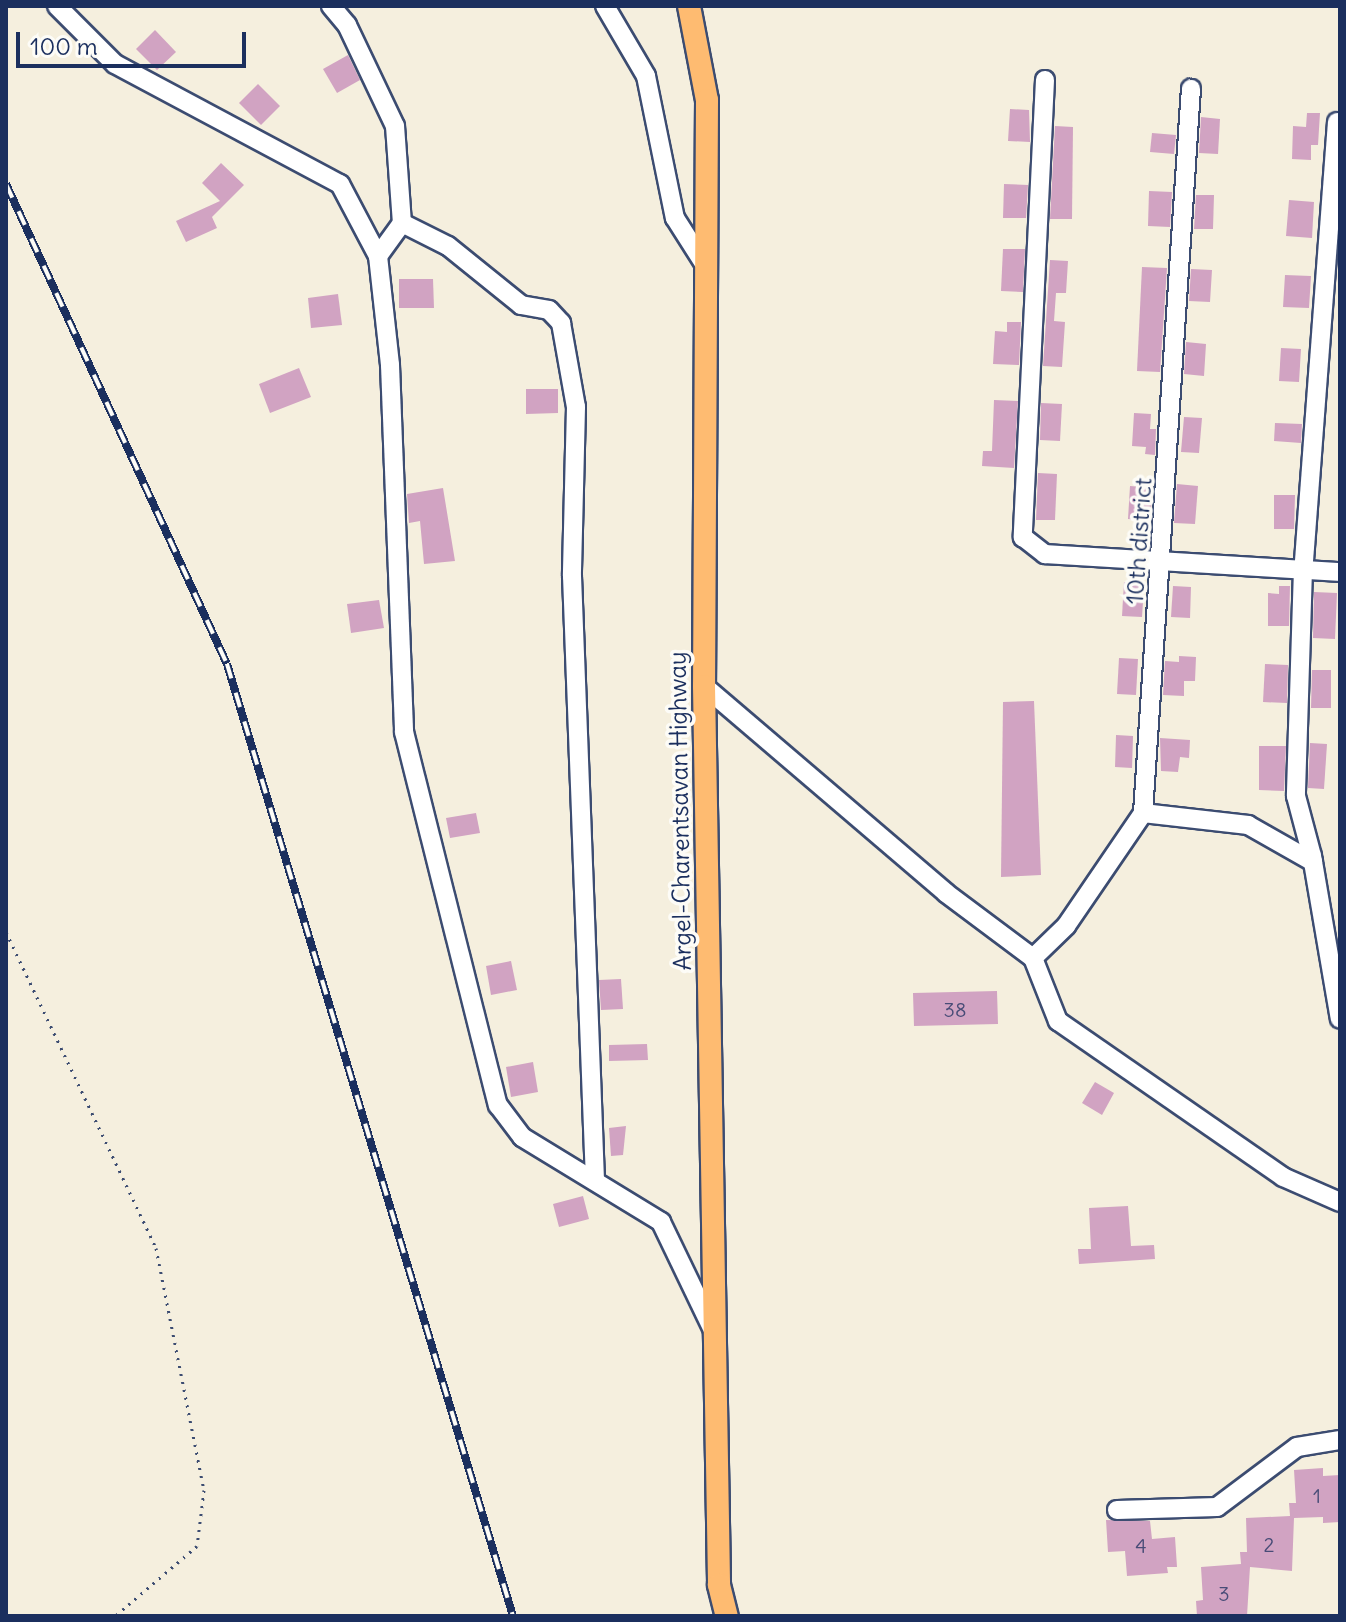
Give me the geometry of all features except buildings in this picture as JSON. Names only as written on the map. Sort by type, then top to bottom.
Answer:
[{"type":"main road","name":"Argel-Charentsavan Highway","points":[[689,6],[707,100],[703,262],[704,686],[719,1585],[727,1616]]},
{"type":"street","points":[[57,6],[115,64],[340,184],[378,256],[390,365],[404,732],[498,1105],[522,1137],[661,1222],[714,1332]]},
{"type":"street","points":[[331,6],[347,25],[395,126],[402,223],[378,256]]},
{"type":"street","points":[[605,6],[646,76],[675,218],[703,262]]},
{"type":"street","points":[[1045,80],[1023,537],[1045,554],[1340,572]]},
{"type":"street","name":"10th district","points":[[1033,958],[1066,926],[1143,813],[1163,560],[1191,89]]},
{"type":"street","points":[[1337,122],[1303,569],[1296,796],[1313,862],[1340,1019]]},
{"type":"street","points":[[402,223],[448,246],[521,305],[549,310],[561,323],[576,407],[572,576],[595,1179]]},
{"type":"street","points":[[704,686],[946,893],[1033,958],[1058,1021],[1283,1177],[1340,1202]]},
{"type":"street","points":[[1143,813],[1248,825],[1313,862]]},
{"type":"street","points":[[1117,1510],[1217,1507],[1297,1447],[1340,1440]]},
{"type":"path","points":[[6,932],[156,1248],[204,1490],[197,1546],[115,1616]]},
{"type":"railway","points":[[6,184],[227,664],[513,1616]]}]
